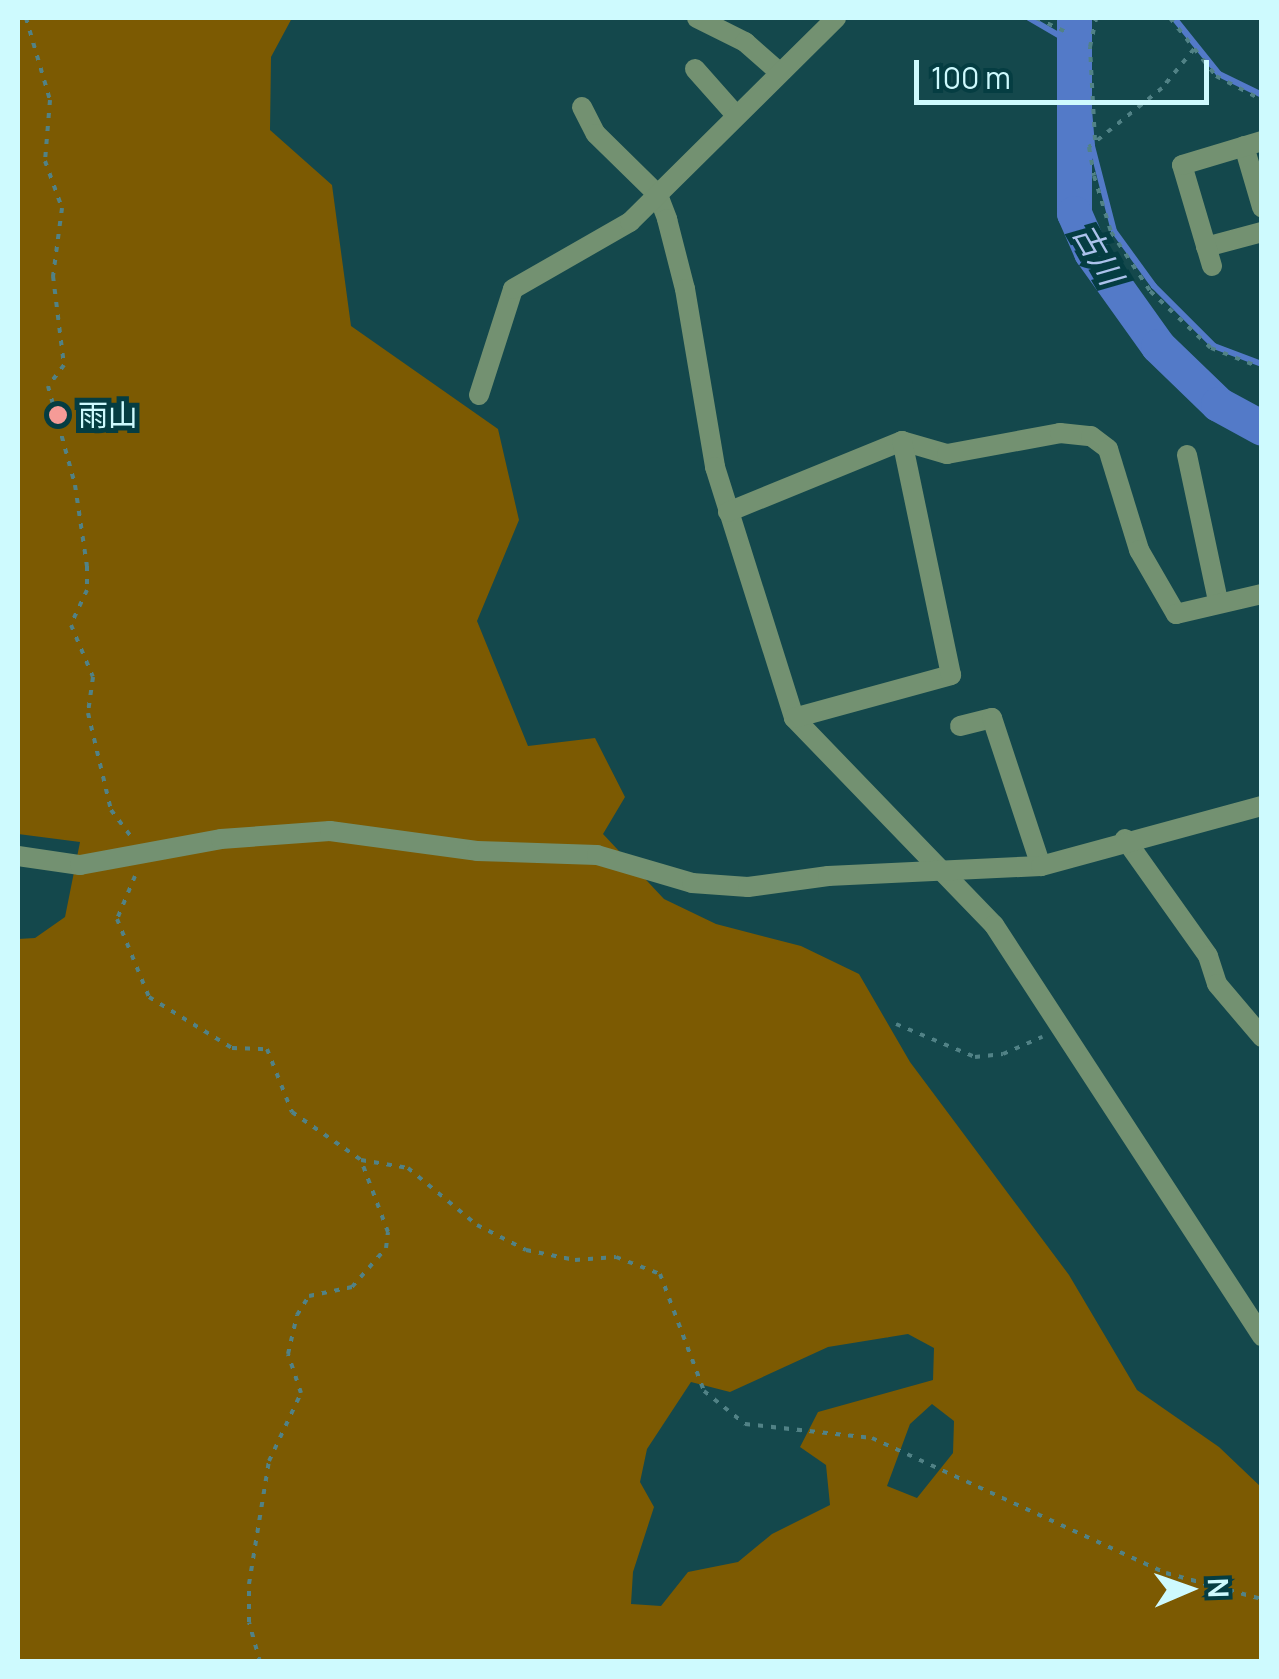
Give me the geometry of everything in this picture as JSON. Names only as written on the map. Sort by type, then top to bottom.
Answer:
[{"type":"street","points":[[697,18],[745,42],[778,72]]},
{"type":"street","points":[[479,395],[513,289],[630,222],[734,114],[836,18]]},
{"type":"street","points":[[695,68],[734,114]]},
{"type":"street","points":[[582,106],[596,134],[658,196],[686,289],[728,512],[794,718],[951,874],[1064,1026],[1262,1336]]},
{"type":"street","points":[[1262,207],[1253,143],[1182,164],[1209,256],[1262,232]]},
{"type":"street","points":[[728,512],[902,441],[947,454],[1060,433],[1090,436],[1108,449],[1139,550],[1176,614],[1262,594]]},
{"type":"street","points":[[794,718],[951,675],[902,441]]},
{"type":"street","points":[[1187,455],[1218,602]]},
{"type":"street","points":[[960,726],[992,718],[1041,866]]},
{"type":"street","points":[[18,856],[80,865],[239,837],[330,831],[477,851],[597,855],[720,886],[1041,866],[1125,839],[1262,806]]},
{"type":"street","points":[[1125,839],[1208,956],[1217,984],[1262,1037]]},
{"type":"path","points":[[26,18],[50,100],[45,161],[62,208],[52,276],[64,364],[48,386],[75,484],[87,566],[87,590],[71,625],[94,677],[88,713],[111,810],[144,854],[117,919],[148,997],[232,1048],[267,1049],[292,1112],[361,1160],[408,1168],[477,1226],[526,1250],[575,1260],[616,1257],[660,1274],[704,1391],[745,1424],[872,1438],[1166,1573],[1262,1598]]},
{"type":"path","points":[[1036,18],[1068,34]]},
{"type":"path","points":[[1095,141],[1090,47],[1096,18]]},
{"type":"path","points":[[1170,18],[1216,76],[1262,100]]},
{"type":"path","points":[[1194,49],[1162,88],[1089,148],[1103,216],[1150,291],[1212,348],[1262,368]]},
{"type":"path","points":[[896,1024],[976,1057],[1003,1054],[1064,1026]]},
{"type":"path","points":[[260,1662],[249,1622],[249,1584],[270,1461],[300,1392],[288,1354],[296,1315],[309,1296],[352,1287],[386,1248],[388,1232],[361,1160]]},
{"type":"shaded area","points":[[18,18],[292,18],[271,57],[270,130],[332,185],[351,326],[498,429],[519,520],[477,621],[528,746],[595,738],[625,797],[603,834],[664,899],[716,924],[801,946],[859,974],[910,1062],[1069,1275],[1137,1390],[1219,1447],[1261,1487],[1261,1661],[18,1661],[18,939],[35,938],[65,917],[80,842],[18,834]],"holes":[[[908,1334],[934,1348],[933,1380],[818,1412],[800,1447],[826,1465],[830,1505],[772,1534],[738,1562],[688,1572],[661,1606],[631,1604],[633,1572],[654,1507],[640,1482],[647,1449],[691,1382],[730,1392],[828,1347]],[[932,1404],[954,1421],[953,1453],[917,1498],[887,1486],[910,1424]]]},
{"type":"waterway","points":[[1029,18],[1084,50],[1092,146],[1114,231],[1154,286],[1214,346],[1262,364]]},
{"type":"waterway","name":"古川","points":[[1074,18],[1074,213],[1091,252],[1158,346],[1218,404],[1262,428]]},
{"type":"waterway","points":[[1174,18],[1219,74],[1262,95]]},
{"type":"place","name":"雨山","points":[[58,415]]}]
